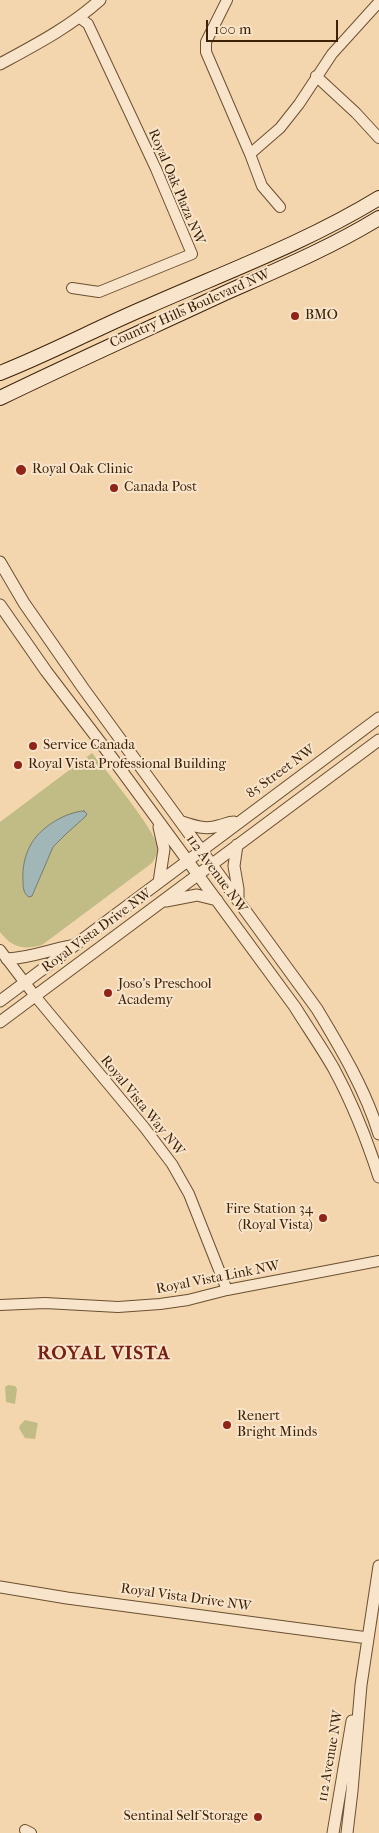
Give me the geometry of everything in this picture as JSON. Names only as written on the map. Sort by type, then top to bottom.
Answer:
[{"type":"main road","name":"Country Hills Boulevard NW","points":[[0,373],[286,246],[334,223],[379,198]]},
{"type":"main road","name":"Country Hills Boulevard NW","points":[[0,398],[300,259],[354,233],[379,218]]},
{"type":"main road","points":[[0,383],[16,366]]},
{"type":"street","points":[[0,64],[52,36],[80,18],[100,0]]},
{"type":"street","points":[[227,0],[206,42],[206,52],[262,186],[280,207]]},
{"type":"street","points":[[250,154],[280,128],[299,104],[332,54],[379,2]]},
{"type":"street","name":"Royal Oak Plaza NW","points":[[72,288],[99,292],[192,254],[156,169],[88,24],[80,18]]},
{"type":"street","points":[[316,76],[356,113],[379,138]]},
{"type":"street","name":"112 Avenue NW","points":[[0,562],[24,603],[83,688],[317,1009],[342,1050],[356,1078],[379,1134]]},
{"type":"street","name":"112 Avenue NW","points":[[0,605],[46,671],[110,755],[294,1007],[323,1050],[360,1122],[379,1177]]},
{"type":"street","name":"85 Street NW","points":[[201,850],[379,718]]},
{"type":"street","points":[[212,865],[379,740]]},
{"type":"street","points":[[158,821],[164,849],[159,882]]},
{"type":"street","points":[[182,822],[198,827],[211,828],[229,822],[238,822]]},
{"type":"street","points":[[237,845],[234,866],[238,899]]},
{"type":"street","name":"Royal Vista Drive NW","points":[[0,1001],[201,850]]},
{"type":"street","name":"Royal Vista Drive NW","points":[[0,1022],[212,865]]},
{"type":"street","points":[[162,902],[197,895],[216,900]]},
{"type":"street","points":[[4,955],[25,958],[72,946]]},
{"type":"street","name":"Royal Vista Way NW","points":[[4,955],[35,996],[157,1142],[172,1164],[189,1194],[227,1290]]},
{"type":"street","name":"Royal Vista Link NW","points":[[0,1305],[45,1303],[127,1307],[188,1300],[227,1290],[379,1260]]},
{"type":"street","name":"112 Avenue NW","points":[[347,1833],[361,1685],[379,1566]]},
{"type":"street","name":"Royal Vista Drive NW","points":[[0,1587],[67,1598],[368,1638]]},
{"type":"street","name":"112 Avenue NW","points":[[333,1833],[348,1738],[361,1685]]},
{"type":"shaded area","points":[[92,753],[148,826],[157,845],[156,857],[152,863],[42,945],[19,946],[9,941],[0,932],[0,822]]},
{"type":"shaded area","points":[[84,811],[87,814],[85,817],[53,847],[32,896],[29,897],[24,890],[23,871],[24,862],[34,839],[53,822],[69,814]]},
{"type":"shaded area","points":[[8,1385],[15,1386],[17,1389],[15,1404],[6,1402],[5,1387]]},
{"type":"shaded area","points":[[25,1420],[38,1423],[35,1439],[25,1438],[19,1428]]},
{"type":"place","name":"BMO","points":[[295,316]]},
{"type":"place","name":"Royal Oak Clinic","points":[[21,470]]},
{"type":"place","name":"Canada Post","points":[[114,488]]},
{"type":"place","name":"Service Canada","points":[[33,746]]},
{"type":"place","name":"Royal Vista Professional Building","points":[[18,765]]},
{"type":"place","name":"Joso's Preschool Academy","points":[[108,993]]},
{"type":"place","name":"Fire Station 34 (Royal Vista)","points":[[323,1218]]},
{"type":"place","name":"Renert Bright Minds","points":[[227,1425]]},
{"type":"place","name":"Sentinal Self Storage","points":[[258,1817]]},
{"type":"district","name":"ROYAL VISTA","points":[[104,1354]]}]
